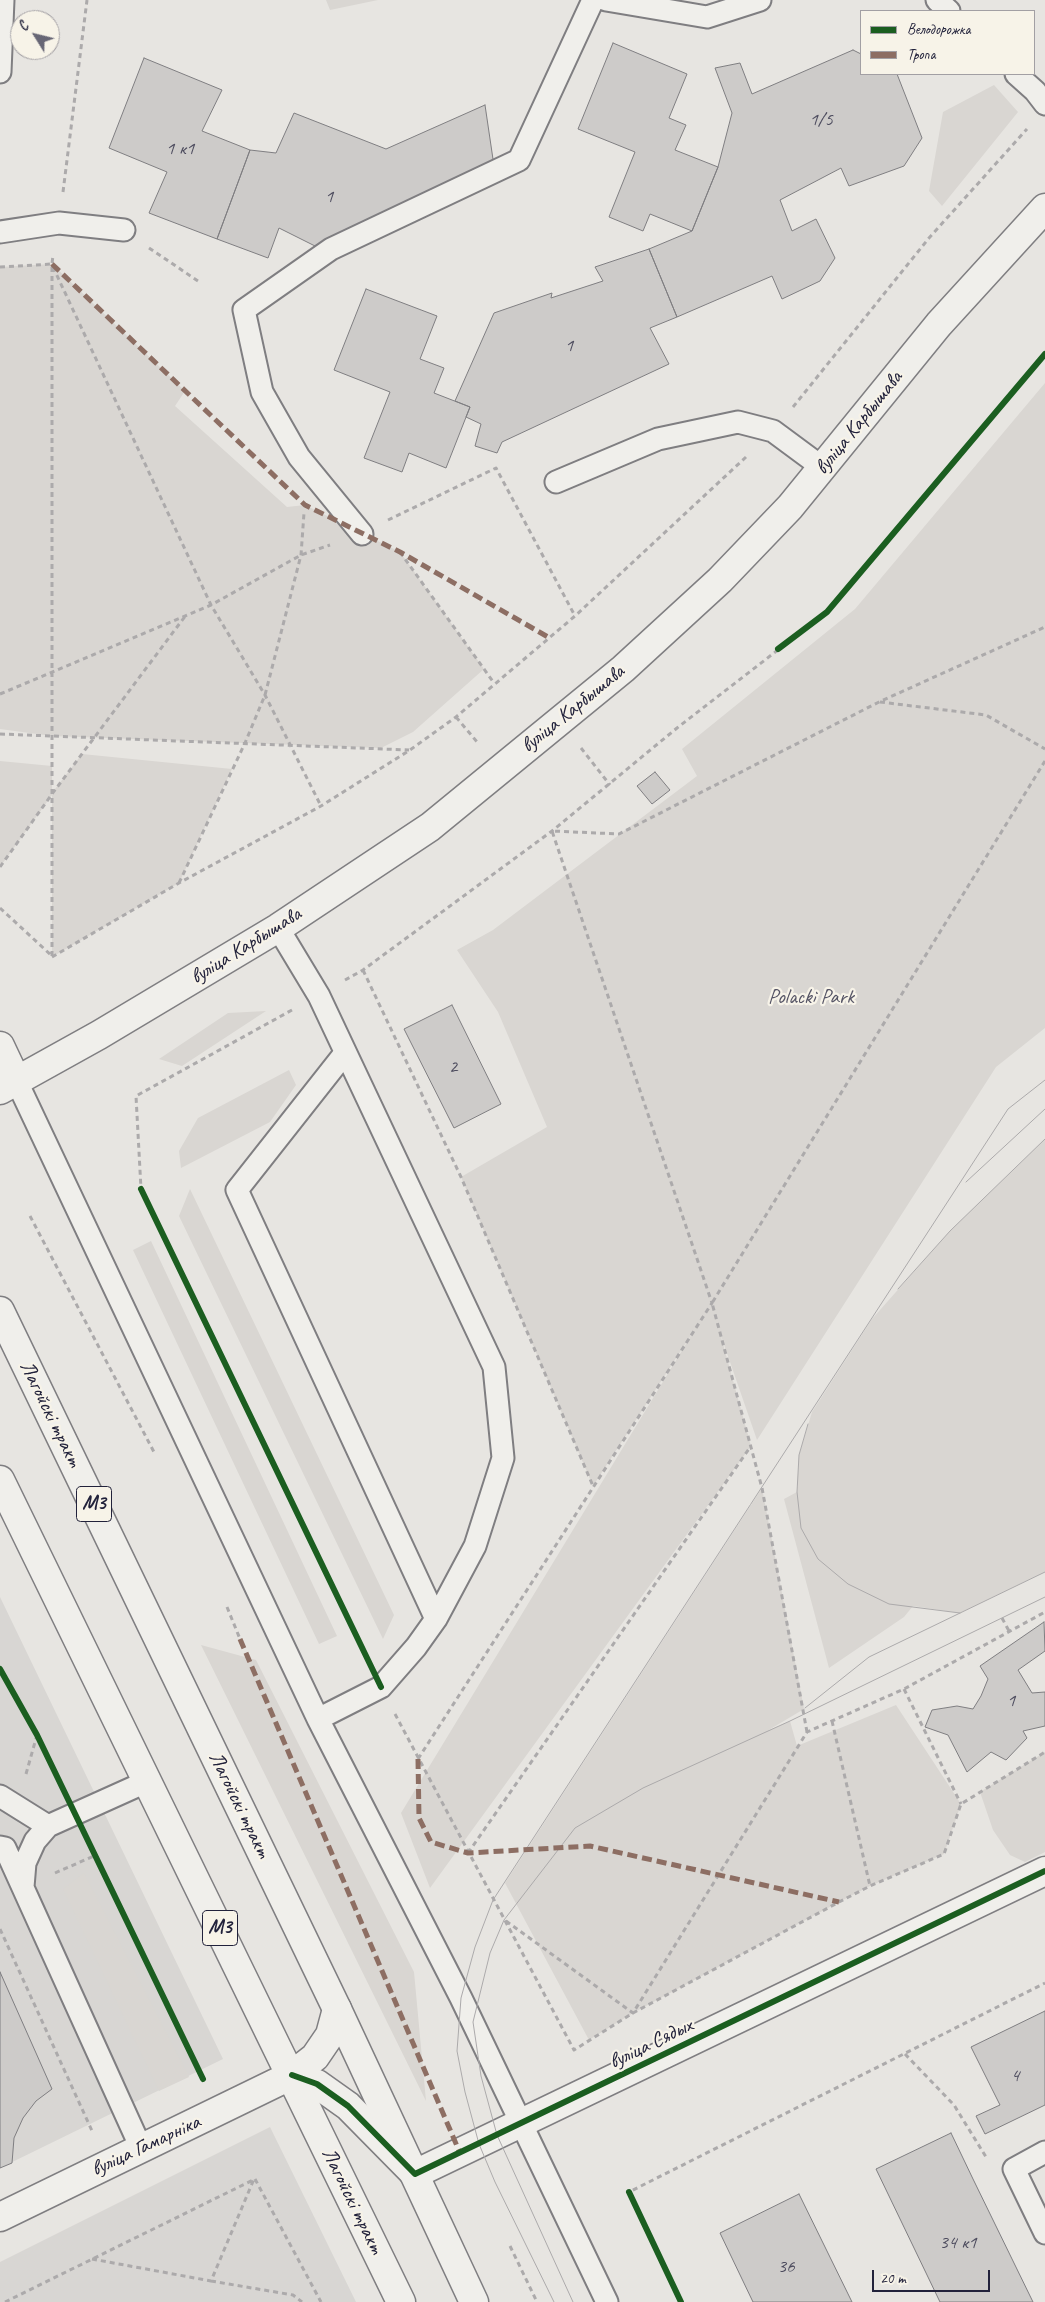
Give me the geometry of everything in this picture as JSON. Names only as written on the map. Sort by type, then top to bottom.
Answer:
[{"type":"main road","name":"вуліца Карбышава","points":[[8,1086],[99,1035],[278,928],[430,827],[558,720],[623,669],[720,580],[790,507],[939,324],[1045,208]]},
{"type":"main road","points":[[0,1046],[8,1086]]},
{"type":"main road","name":"Лагойскі тракт","points":[[0,1311],[337,2009],[474,2302]]},
{"type":"main road","name":"Лагойскі тракт","points":[[0,1480],[292,2075],[401,2302]]},
{"type":"main road","name":"вуліца Сядых","points":[[415,2174],[1045,1871]]},
{"type":"main road","name":"вуліца Гамарніка","points":[[0,2217],[292,2075],[315,2057],[330,2035],[337,2009]]},
{"type":"main road","points":[[292,2075],[317,2084],[348,2106],[415,2174]]},
{"type":"lane","points":[[0,72],[3,0]]},
{"type":"lane","points":[[362,534],[299,457],[262,392],[244,310],[331,249],[519,160],[594,0]]},
{"type":"lane","points":[[606,0],[707,17],[760,0]]},
{"type":"lane","points":[[937,0],[948,10]]},
{"type":"lane","points":[[1017,75],[1045,104]]},
{"type":"lane","points":[[0,232],[58,224],[124,230]]},
{"type":"lane","points":[[556,482],[658,439],[738,422],[773,431],[823,468]]},
{"type":"lane","points":[[278,928],[319,996],[494,1367],[503,1458],[475,1546],[436,1619],[416,1647],[381,1687],[318,1719]]},
{"type":"lane","points":[[345,1053],[237,1190],[436,1619]]},
{"type":"lane","points":[[8,1086],[318,1719],[461,1998],[607,2302]]},
{"type":"lane","points":[[23,1887],[25,1863],[35,1841],[48,1826],[148,1781]]},
{"type":"lane","points":[[0,1796],[48,1826]]},
{"type":"lane","points":[[0,1847],[5,1848],[141,2148]]},
{"type":"lane","points":[[1045,2152],[1014,2168],[1045,2232]]},
{"type":"path","points":[[52,956],[52,264],[87,0]]},
{"type":"path","points":[[52,956],[179,883],[321,806],[410,750],[456,717],[575,616],[773,431],[929,238],[1033,123]]},
{"type":"path","points":[[124,230],[202,283]]},
{"type":"path","points":[[0,267],[52,264]]},
{"type":"path","points":[[52,264],[210,605],[264,695],[321,806]]},
{"type":"path","points":[[1045,354],[827,612],[677,728],[552,831],[363,970],[136,1096],[141,1189],[381,1687],[574,2050],[633,2013],[870,1886],[944,1854],[961,1804],[1045,1752]]},
{"type":"path","points":[[0,694],[210,605],[301,555],[362,534],[496,468],[575,616]]},
{"type":"path","points":[[179,883],[245,743],[264,695],[301,555],[305,505]]},
{"type":"path","points":[[400,552],[494,683]]},
{"type":"path","points":[[0,867],[186,614]]},
{"type":"path","points":[[552,831],[619,834],[879,702],[1045,627]]},
{"type":"path","points":[[879,702],[986,715],[1045,748]]},
{"type":"path","points":[[558,720],[610,784]]},
{"type":"path","points":[[0,734],[410,750]]},
{"type":"path","points":[[418,1759],[712,1303],[1045,762]]},
{"type":"path","points":[[552,831],[712,1303],[762,1488],[807,1732]]},
{"type":"path","points":[[0,908],[52,956]]},
{"type":"path","points":[[363,970],[461,1177],[593,1486]]},
{"type":"path","points":[[30,1216],[156,1457]]},
{"type":"path","points":[[468,1853],[751,1446]]},
{"type":"path","points":[[226,1604],[240,1639]]},
{"type":"path","points":[[633,2013],[807,1732],[904,1689],[1045,1612]]},
{"type":"path","points":[[1002,1618],[1009,1631]]},
{"type":"path","points":[[0,1669],[37,1735],[203,2079]]},
{"type":"path","points":[[904,1689],[961,1804]]},
{"type":"path","points":[[832,1721],[870,1886]]},
{"type":"path","points":[[504,1920],[633,2013]]},
{"type":"path","points":[[0,1928],[93,2134]]},
{"type":"path","points":[[681,2302],[629,2192],[1045,1983]]},
{"type":"path","points":[[905,2054],[954,2106],[996,2174],[1014,2168]]},
{"type":"path","points":[[5,2302],[255,2179]]},
{"type":"path","points":[[211,2280],[255,2179]]},
{"type":"path","points":[[255,2179],[321,2302]]},
{"type":"path","points":[[510,2246],[536,2302]]},
{"type":"path","points":[[92,2259],[293,2296],[302,2302]]},
{"type":"shaded area","points":[[0,1597],[223,2059],[0,2168]]},
{"type":"shaded area","points":[[270,2127],[356,2302],[0,2302],[0,2262]]},
{"type":"green space","points":[[326,0],[378,0],[330,10]]},
{"type":"green space","points":[[994,85],[1018,112],[942,206],[929,191],[943,112]]},
{"type":"green space","points":[[52,264],[185,391],[175,406],[287,507],[305,505],[400,552],[484,669],[413,732],[381,748],[52,736],[0,729],[0,267]]},
{"type":"green space","name":"Polacki Park","points":[[1045,383],[1045,1028],[996,1067],[757,1440],[720,1333],[751,1446],[430,1888],[401,1813],[695,1329],[593,1486],[461,1177],[547,1127],[498,1012],[457,950],[493,930],[697,776],[682,749],[855,609]]},
{"type":"green space","points":[[82,754],[232,769],[179,883],[52,957],[52,795],[0,867],[0,761],[52,766],[52,793]]},
{"type":"green space","points":[[266,1011],[182,1066],[159,1059],[228,1013]]},
{"type":"green space","points":[[289,1070],[296,1085],[270,1122],[181,1168],[179,1151],[198,1118]]},
{"type":"green space","points":[[1045,1139],[1045,1572],[960,1613],[913,1606],[904,1617],[829,1668],[784,1499],[797,1492],[799,1455],[812,1412],[872,1319],[950,1231]]},
{"type":"green space","points":[[190,1189],[394,1615],[383,1639],[179,1216]]},
{"type":"green space","points":[[151,1241],[337,1636],[319,1644],[133,1250]]},
{"type":"green space","points":[[762,1488],[804,1709],[767,1731],[790,1721],[797,1746],[896,1705],[961,1804],[944,1854],[870,1886],[839,1902],[633,2013],[589,2040],[505,1883]]},
{"type":"green space","points":[[201,1645],[256,1660],[414,1972],[426,2101]]},
{"type":"green space","points":[[1045,1752],[1045,1852],[1025,1862],[1010,1855],[993,1830],[980,1792]]},
{"type":"green space","points":[[84,1873],[189,2077],[159,2091],[63,1889]]},
{"type":"building","points":[[613,43],[687,74],[669,118],[686,125],[675,150],[718,167],[692,231],[650,214],[643,231],[609,217],[635,152],[578,129]]},
{"type":"building","points":[[853,50],[860,54],[860,75],[897,75],[922,138],[904,166],[849,186],[841,168],[780,200],[792,231],[816,219],[835,258],[820,281],[782,299],[772,276],[677,317],[649,249],[692,231],[718,167],[732,113],[715,68],[740,63],[752,94]]},
{"type":"building","points":[[144,58],[222,90],[202,131],[250,150],[217,239],[149,213],[167,172],[109,148]]},
{"type":"building","points":[[485,105],[494,166],[315,246],[279,228],[268,258],[217,239],[250,150],[276,153],[294,113],[386,149]]},
{"type":"building","points":[[649,249],[677,317],[650,328],[669,364],[502,442],[497,453],[475,446],[481,424],[466,417],[470,407],[455,401],[494,313],[552,293],[551,298],[603,281],[595,267]]},
{"type":"building","points":[[366,289],[437,316],[420,359],[444,368],[434,393],[470,407],[446,468],[409,453],[402,472],[364,458],[390,392],[334,370]]},
{"type":"building","points":[[655,772],[670,790],[652,804],[637,786]]},
{"type":"building","points":[[452,1005],[501,1104],[454,1128],[404,1029]]},
{"type":"building","points":[[1044,1622],[1045,1651],[1018,1670],[1032,1693],[1045,1692],[1045,1726],[1023,1731],[1027,1738],[1006,1760],[991,1752],[967,1772],[948,1735],[925,1727],[932,1710],[957,1706],[973,1709],[988,1679],[980,1666]]},
{"type":"building","points":[[0,1972],[52,2089],[36,2101],[23,2118],[14,2138],[12,2163],[0,2168]]},
{"type":"building","points":[[1045,2011],[1045,2105],[985,2134],[976,2116],[1000,2105],[971,2047]]},
{"type":"building","points":[[951,2133],[1033,2302],[940,2302],[876,2169]]},
{"type":"building","points":[[799,2194],[852,2302],[753,2302],[720,2233]]},
{"type":"tram line","points":[[554,2302],[495,2182],[479,2144],[465,2092],[457,2051],[461,1998],[475,1947],[493,1900],[1008,1109],[1045,1080]]},
{"type":"tram line","points":[[966,1182],[1045,1109]]},
{"type":"tram line","points":[[898,1289],[950,1231],[1045,1139]]},
{"type":"tram line","points":[[808,1424],[799,1455],[797,1492],[801,1528],[818,1559],[848,1584],[889,1604],[960,1613]]},
{"type":"tram line","points":[[805,1708],[869,1657],[1045,1572]]},
{"type":"tram line","points":[[573,2302],[497,2135],[481,2076],[473,2022],[490,1953],[504,1920],[575,1828],[643,1788],[790,1721],[1045,1597]]},
{"type":"marked path","points":[[52,264],[305,505],[400,552],[548,637]]},
{"type":"marked path","points":[[240,1639],[460,2153]]},
{"type":"marked path","points":[[418,1759],[419,1818],[431,1842],[468,1853],[590,1846],[839,1902]]},
{"type":"cycle path","points":[[778,649],[827,612],[1045,354]]},
{"type":"cycle path","points":[[141,1189],[381,1687]]},
{"type":"cycle path","points":[[0,1669],[37,1735],[203,2079]]},
{"type":"cycle path","points":[[292,2075],[317,2084],[348,2106],[415,2174],[1045,1871]]},
{"type":"cycle path","points":[[629,2192],[681,2302]]}]
